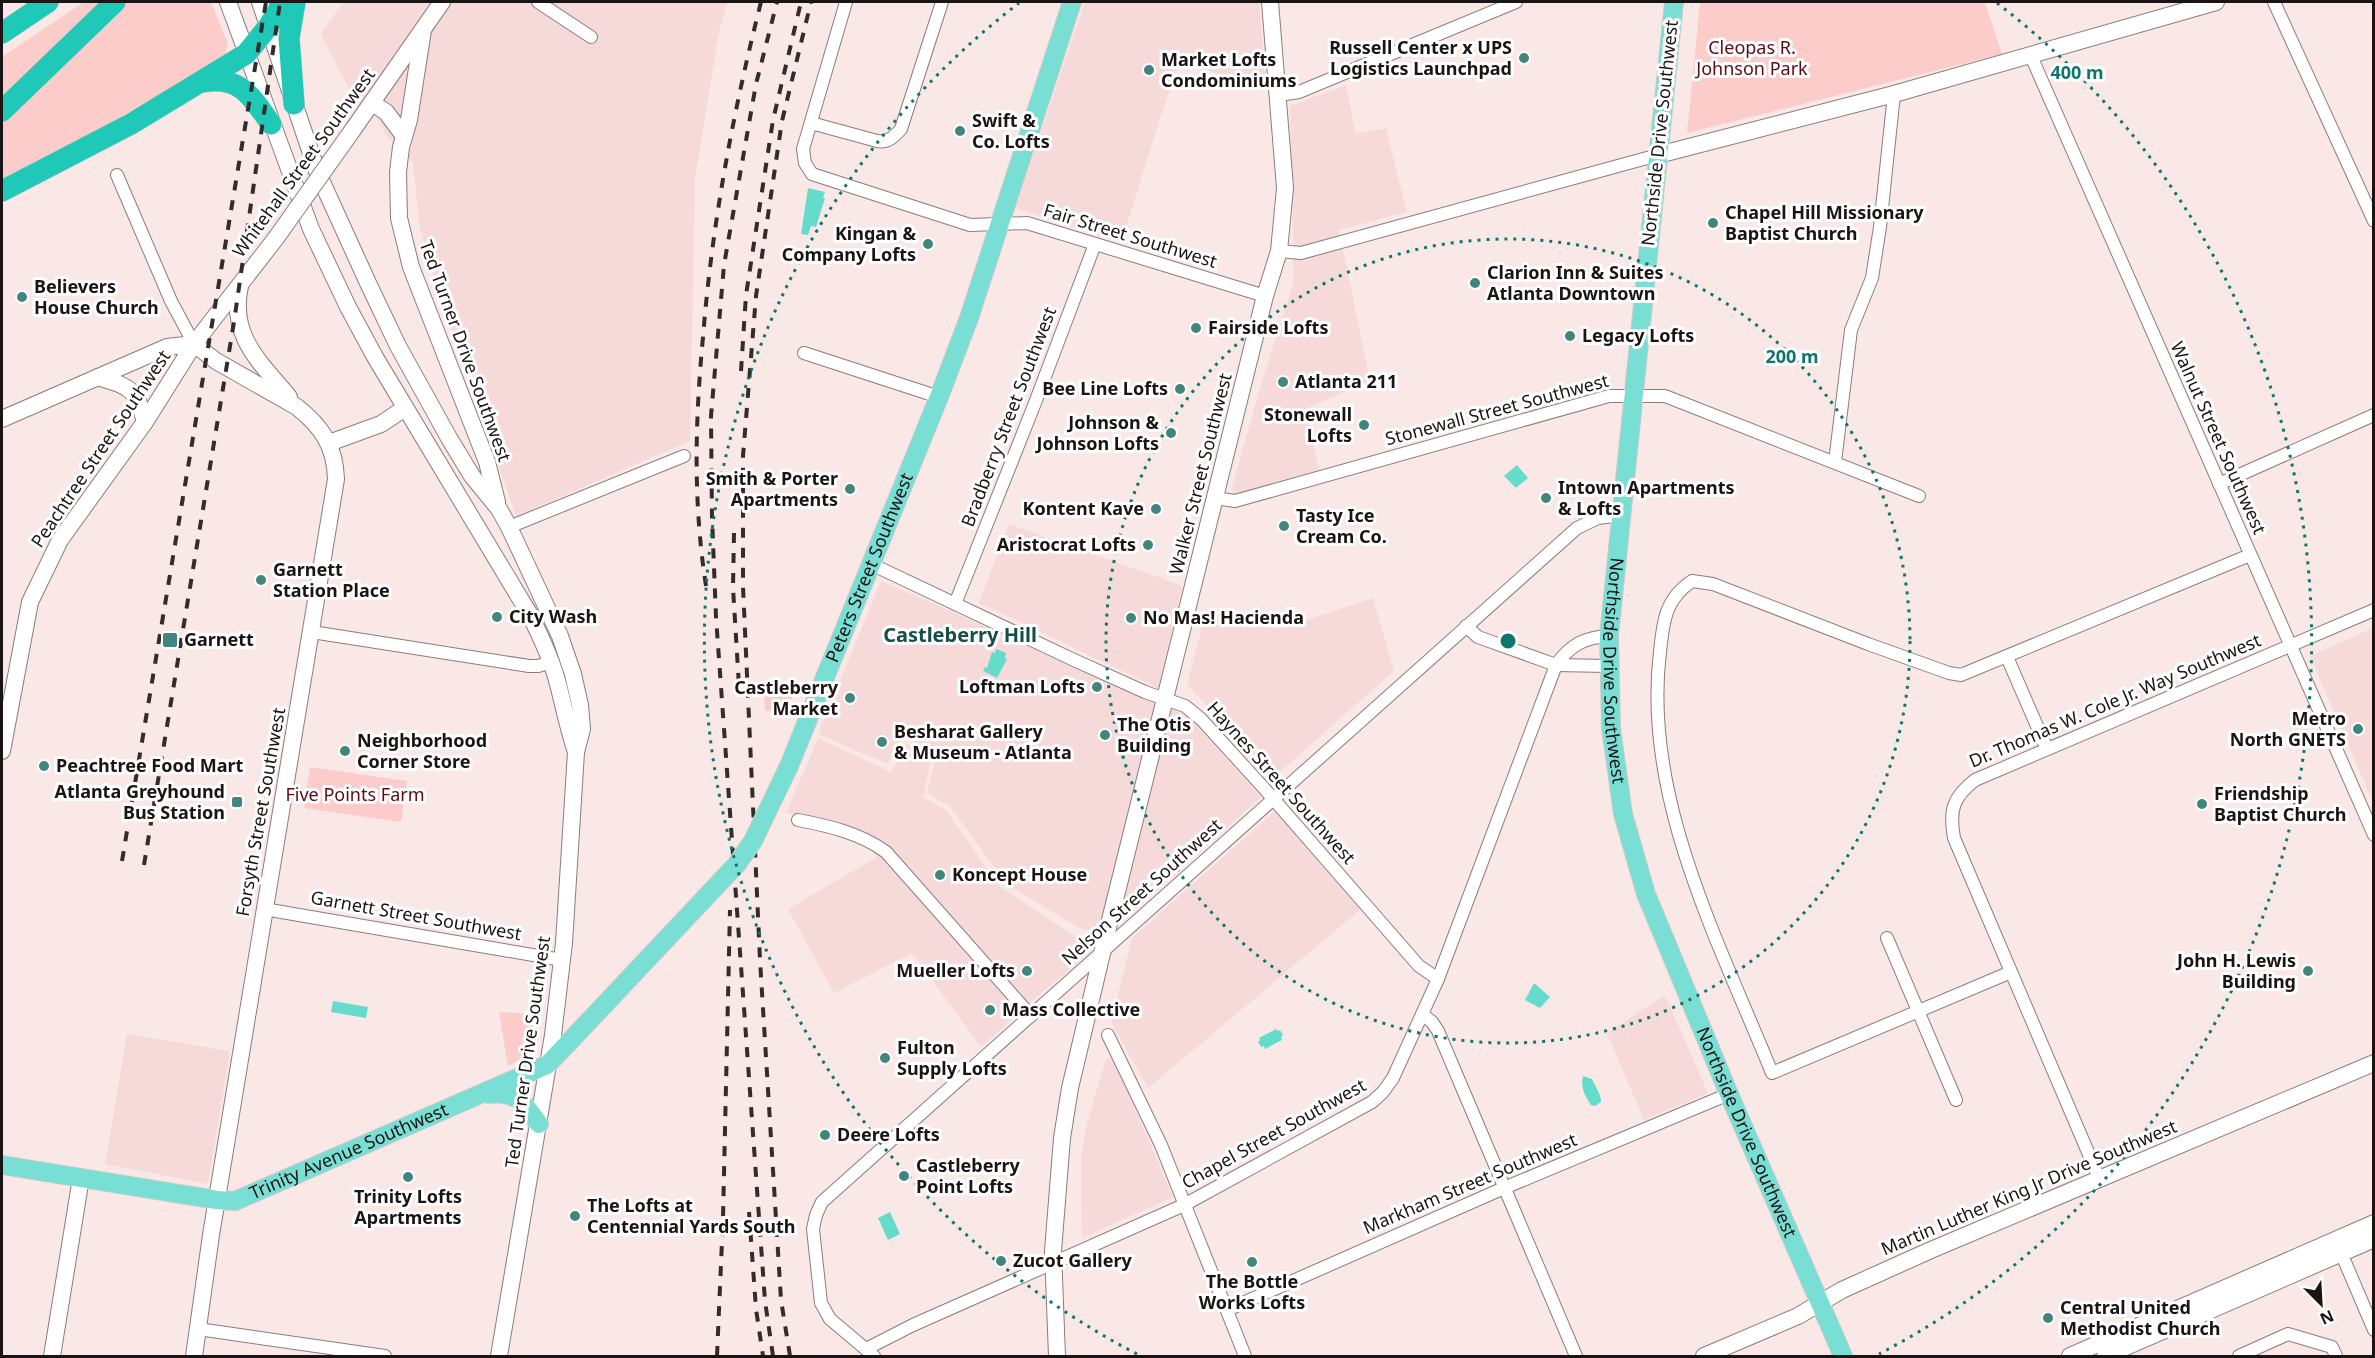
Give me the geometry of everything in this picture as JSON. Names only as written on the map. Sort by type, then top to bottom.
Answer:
[{"type":"highway","points":[[2,33],[48,2]]},
{"type":"highway","points":[[2,111],[115,2]]},
{"type":"highway","points":[[2,192],[131,124],[246,54],[268,27],[283,2]]},
{"type":"highway","points":[[294,104],[289,38],[295,2]]},
{"type":"highway","points":[[199,83],[215,80],[237,84],[255,100],[271,124]]},
{"type":"main road","name":"Peters Street Southwest","points":[[547,1065],[737,864],[753,841],[789,766],[969,318],[1071,2]]},
{"type":"main road","name":"Northside Drive Southwest","points":[[1674,2],[1610,636],[1608,666],[1611,728],[1623,814],[1646,894],[1728,1094],[1844,1356]]},
{"type":"main road","name":"Trinity Avenue Southwest","points":[[2,1165],[229,1202],[245,1198],[547,1065]]},
{"type":"main road","points":[[478,1095],[499,1093],[513,1095],[524,1104],[539,1124]]},
{"type":"street","name":"Ted Turner Drive Southwest","points":[[228,2],[311,229],[361,331],[535,625],[551,662],[568,730],[576,752]]},
{"type":"street","name":"Ted Turner Drive Southwest","points":[[260,2],[294,104],[334,211],[398,346],[425,396],[472,476],[499,509],[509,527],[568,656],[580,705],[582,729],[576,752],[562,960],[539,1124],[499,1356]]},
{"type":"street","name":"Whitehall Street Southwest","points":[[194,344],[276,238],[442,2]]},
{"type":"street","points":[[538,2],[591,37]]},
{"type":"street","name":"Fair Street Southwest","points":[[846,2],[803,157],[808,170],[818,178],[970,225],[1027,223],[1265,296]]},
{"type":"street","points":[[811,123],[877,141],[883,142],[894,137],[901,129],[942,2]]},
{"type":"street","name":"Walker Street Southwest","points":[[1057,1356],[1053,1262],[1062,1138],[1071,1088],[1102,951],[1265,296],[1279,251],[1285,188],[1270,2]]},
{"type":"street","points":[[1279,95],[1299,92],[1515,2]]},
{"type":"street","points":[[1279,251],[1300,253],[1658,155],[1894,94],[2216,2]]},
{"type":"street","points":[[2274,2],[2373,221]]},
{"type":"street","name":"Ted Turner Drive Southwest","points":[[423,30],[398,172],[398,196],[403,237],[423,302],[487,462],[499,509]]},
{"type":"street","name":"Walnut Street Southwest","points":[[2031,56],[2373,835]]},
{"type":"street","points":[[1836,462],[1851,330],[1874,268],[1894,94]]},
{"type":"street","points":[[372,103],[386,112],[404,136]]},
{"type":"street","points":[[2,420],[167,347],[194,344],[171,301],[117,175]]},
{"type":"street","name":"Bradberry Street Southwest","points":[[955,604],[1035,404],[1095,244]]},
{"type":"street","points":[[240,286],[236,303],[242,335],[250,350],[297,406]]},
{"type":"street","name":"Forsyth Street Southwest","points":[[194,344],[216,361],[297,406],[318,425],[329,443],[335,463],[336,479],[264,909],[194,1356]]},
{"type":"street","name":"Peachtree Street Southwest","points":[[2,751],[30,602],[42,574],[60,540],[145,422],[194,344]]},
{"type":"street","points":[[804,353],[939,397]]},
{"type":"street","points":[[98,377],[126,386],[140,401],[145,422]]},
{"type":"street","name":"Stonewall Street Southwest","points":[[1215,498],[1235,501],[1609,396],[1665,396],[1919,496]]},
{"type":"street","points":[[329,443],[381,424],[405,408]]},
{"type":"street","points":[[2219,484],[2373,415]]},
{"type":"street","points":[[509,527],[684,456]]},
{"type":"street","name":"Nelson Street Southwest","points":[[870,1352],[830,1319],[821,1303],[813,1229],[822,1202],[1577,528],[1598,518],[1621,515]]},
{"type":"street","points":[[2011,972],[1772,1073],[1695,885],[1666,785],[1657,732],[1657,676],[1663,621],[1677,591],[1692,581],[1713,584],[1848,637],[1949,673],[1961,675],[2250,555]]},
{"type":"street","name":"Haynes Street Southwest","points":[[871,564],[1145,692],[1185,706],[1201,719],[1419,966],[1438,979]]},
{"type":"street","name":"Dr. Thomas W. Cole Jr. Way Southwest","points":[[2099,1178],[1954,837],[1951,820],[1954,803],[1963,789],[1976,780],[2373,610]]},
{"type":"street","points":[[1466,626],[1478,637],[1556,665],[1608,666]]},
{"type":"street","points":[[312,632],[523,665],[538,666],[568,656]]},
{"type":"street","name":"Chapel Street Southwest","points":[[870,1352],[880,1340],[1184,1205],[1372,1102],[1389,1084],[1423,1016],[1556,665],[1571,647],[1596,636],[1610,636]]},
{"type":"street","points":[[2007,657],[2047,749]]},
{"type":"street","points":[[798,820],[827,825],[848,832],[871,842],[886,852],[1030,1016]]},
{"type":"street","name":"Garnett Street Southwest","points":[[264,909],[562,960]]},
{"type":"street","points":[[1887,938],[1956,1100]]},
{"type":"street","points":[[1423,1016],[1432,1022],[1438,1031],[1576,1356]]},
{"type":"street","points":[[1108,1035],[1152,1125],[1245,1356]]},
{"type":"street","name":"Martin Luther King Jr Drive Southwest","points":[[1704,1356],[1798,1316],[1842,1290],[1875,1275],[2373,1063]]},
{"type":"street","name":"Markham Street Southwest","points":[[1227,1310],[1504,1188],[1728,1094]]},
{"type":"street","points":[[52,1356],[81,1178]]},
{"type":"street","points":[[2105,1356],[2338,1246],[2373,1223]]},
{"type":"street","points":[[2070,1356],[2338,1246],[2373,1239]]},
{"type":"street","points":[[2338,1246],[2373,1330]]},
{"type":"street","points":[[198,1329],[385,1356]]},
{"type":"street","points":[[2239,1356],[2288,1334],[2332,1347],[2336,1356]]},
{"type":"shaded area","points":[[343,2],[433,2],[358,107],[321,34]]},
{"type":"shaded area","points":[[452,2],[728,2],[719,31],[695,178],[690,441],[516,516],[444,309],[420,229],[413,163],[388,137],[374,114]]},
{"type":"shaded area","points":[[1085,2],[1259,2],[1266,85],[1179,64],[1121,243],[1015,208]]},
{"type":"shaded area","points":[[1346,85],[1356,134],[1386,128],[1407,212],[1339,230],[1370,381],[1305,409],[1320,473],[1235,495],[1232,487],[1294,281],[1290,106]]},
{"type":"shaded area","points":[[1009,524],[1183,586],[1158,688],[979,603]]},
{"type":"shaded area","points":[[881,581],[1078,666],[1189,717],[1262,796],[1138,907],[1085,931],[1006,884],[950,806],[927,793],[937,753],[901,735],[888,764],[818,734]]},
{"type":"shaded area","points":[[1373,598],[1394,671],[1273,778],[1187,684],[1206,612],[1279,629]]},
{"type":"shaded area","name":"Metro North GNETS","points":[[2373,628],[2373,802],[2310,656]]},
{"type":"shaded area","points":[[818,738],[891,772],[906,744],[932,757],[923,797],[946,810],[999,886],[1082,941],[1092,951],[981,1047],[912,953],[834,993],[788,909],[877,857],[852,829],[786,813]]},
{"type":"shaded area","points":[[1275,811],[1360,910],[1148,1088],[1111,1022],[1132,938]]},
{"type":"shaded area","points":[[1665,995],[1708,1093],[1644,1120],[1607,1033]]},
{"type":"shaded area","points":[[127,1034],[230,1051],[208,1184],[105,1164]]},
{"type":"shaded area","points":[[1113,1058],[1173,1197],[1082,1238],[1081,1157],[1086,1127],[1106,1059]]},
{"type":"green space","points":[[84,2],[101,2],[2,97],[2,57]]},
{"type":"green space","points":[[128,2],[211,2],[228,44],[225,52],[228,55],[125,114],[82,143],[2,182],[2,122]]},
{"type":"green space","name":"Cleopas R. Johnson Park","points":[[1700,2],[1985,2],[2002,54],[1687,133]]},
{"type":"green space","points":[[797,686],[787,709],[765,711],[764,688]]},
{"type":"green space","name":"Five Points Farm","points":[[310,767],[407,781],[401,822],[304,808]]},
{"type":"green space","points":[[499,1012],[533,1014],[531,1054],[508,1066]]},
{"type":"water","points":[[808,188],[825,192],[823,198],[825,198],[816,227],[811,226],[808,235],[801,234]]},
{"type":"water","points":[[1517,465],[1528,478],[1516,488],[1504,476]]},
{"type":"water","points":[[996,649],[1006,653],[1005,658],[1007,659],[997,678],[983,671],[985,667],[987,668],[992,652],[995,653]]},
{"type":"water","points":[[1534,983],[1550,997],[1540,1008],[1525,1000]]},
{"type":"water","points":[[333,1001],[368,1007],[366,1018],[331,1012]]},
{"type":"water","points":[[1276,1029],[1280,1030],[1283,1035],[1282,1040],[1265,1049],[1264,1046],[1261,1047],[1258,1042],[1259,1038]]},
{"type":"water","points":[[1583,1076],[1592,1079],[1599,1093],[1601,1102],[1595,1106],[1591,1105],[1585,1095]]},
{"type":"water","points":[[890,1212],[900,1234],[888,1240],[878,1218]]},
{"type":"railway","points":[[122,861],[266,2]]},
{"type":"railway","points":[[144,865],[234,322],[280,2]]},
{"type":"railway","points":[[706,586],[697,493],[700,369],[718,210],[741,85],[761,2]]},
{"type":"railway","points":[[773,1356],[765,1301],[716,617],[711,416],[724,265],[756,84],[777,2]]},
{"type":"railway","points":[[741,371],[746,295],[773,120],[801,2]]},
{"type":"railway","points":[[790,1356],[781,1300],[760,960],[743,587],[743,456],[756,296],[782,121],[811,2]]},
{"type":"railway","points":[[734,533],[733,588],[739,686]]},
{"type":"railway","points":[[717,1356],[723,1218],[730,910]]},
{"type":"railway","points":[[749,1212],[756,1309],[763,1356]]},
{"type":"place","name":"Russell Center x UPS Logistics Launchpad","points":[[1524,58]]},
{"type":"place","name":"Market Lofts Condominiums","points":[[1149,70]]},
{"type":"place","name":"Swift & Co. Lofts","points":[[960,131]]},
{"type":"place","name":"Chapel Hill Missionary Baptist Church","points":[[1713,223]]},
{"type":"place","name":"Kingan & Company Lofts","points":[[928,244]]},
{"type":"place","name":"Clarion Inn & Suites Atlanta Downtown","points":[[1475,283]]},
{"type":"place","name":"Believers House Church","points":[[22,297]]},
{"type":"place","name":"Fairside Lofts","points":[[1196,328]]},
{"type":"place","name":"Legacy Lofts","points":[[1570,336]]},
{"type":"place","name":"Atlanta 211","points":[[1283,382]]},
{"type":"place","name":"Bee Line Lofts","points":[[1180,389]]},
{"type":"place","name":"Stonewall Lofts","points":[[1364,425]]},
{"type":"place","name":"Johnson & Johnson Lofts","points":[[1171,433]]},
{"type":"place","name":"Smith & Porter Apartments","points":[[850,489]]},
{"type":"place","name":"Intown Apartments & Lofts","points":[[1546,498]]},
{"type":"place","name":"Kontent Kave","points":[[1156,509]]},
{"type":"place","name":"Tasty Ice Cream Co.","points":[[1284,526]]},
{"type":"place","name":"Aristocrat Lofts","points":[[1148,545]]},
{"type":"place","name":"Garnett Station Place","points":[[261,580]]},
{"type":"place","name":"City Wash","points":[[497,617]]},
{"type":"place","name":"No Mas! Hacienda","points":[[1131,618]]},
{"type":"place","name":"Garnett","points":[[170,640]]},
{"type":"place","name":"Loftman Lofts","points":[[1097,687]]},
{"type":"place","name":"Castleberry Market","points":[[850,698]]},
{"type":"place","name":"Metro North GNETS","points":[[2358,729]]},
{"type":"place","name":"The Otis Building","points":[[1105,735]]},
{"type":"place","name":"Besharat Gallery & Museum - Atlanta","points":[[882,742]]},
{"type":"place","name":"Neighborhood Corner Store","points":[[345,751]]},
{"type":"place","name":"Peachtree Food Mart","points":[[44,766]]},
{"type":"place","name":"Atlanta Greyhound Bus Station","points":[[237,802]]},
{"type":"place","name":"Friendship Baptist Church","points":[[2202,804]]},
{"type":"place","name":"Koncept House","points":[[940,875]]},
{"type":"place","name":"Mueller Lofts","points":[[1027,971]]},
{"type":"place","name":"John H. Lewis Building","points":[[2308,971]]},
{"type":"place","name":"Mass Collective","points":[[990,1010]]},
{"type":"place","name":"Fulton Supply Lofts","points":[[885,1058]]},
{"type":"place","name":"Deere Lofts","points":[[825,1135]]},
{"type":"place","name":"Castleberry Point Lofts","points":[[904,1176]]},
{"type":"place","name":"Trinity Lofts Apartments","points":[[408,1177]]},
{"type":"place","name":"The Lofts at Centennial Yards South","points":[[575,1216]]},
{"type":"place","name":"Zucot Gallery","points":[[1001,1261]]},
{"type":"place","name":"The Bottle Works Lofts","points":[[1252,1262]]},
{"type":"place","name":"Central United Methodist Church","points":[[2048,1318]]},
{"type":"district","name":"Castleberry Hill","points":[[960,635]]}]
